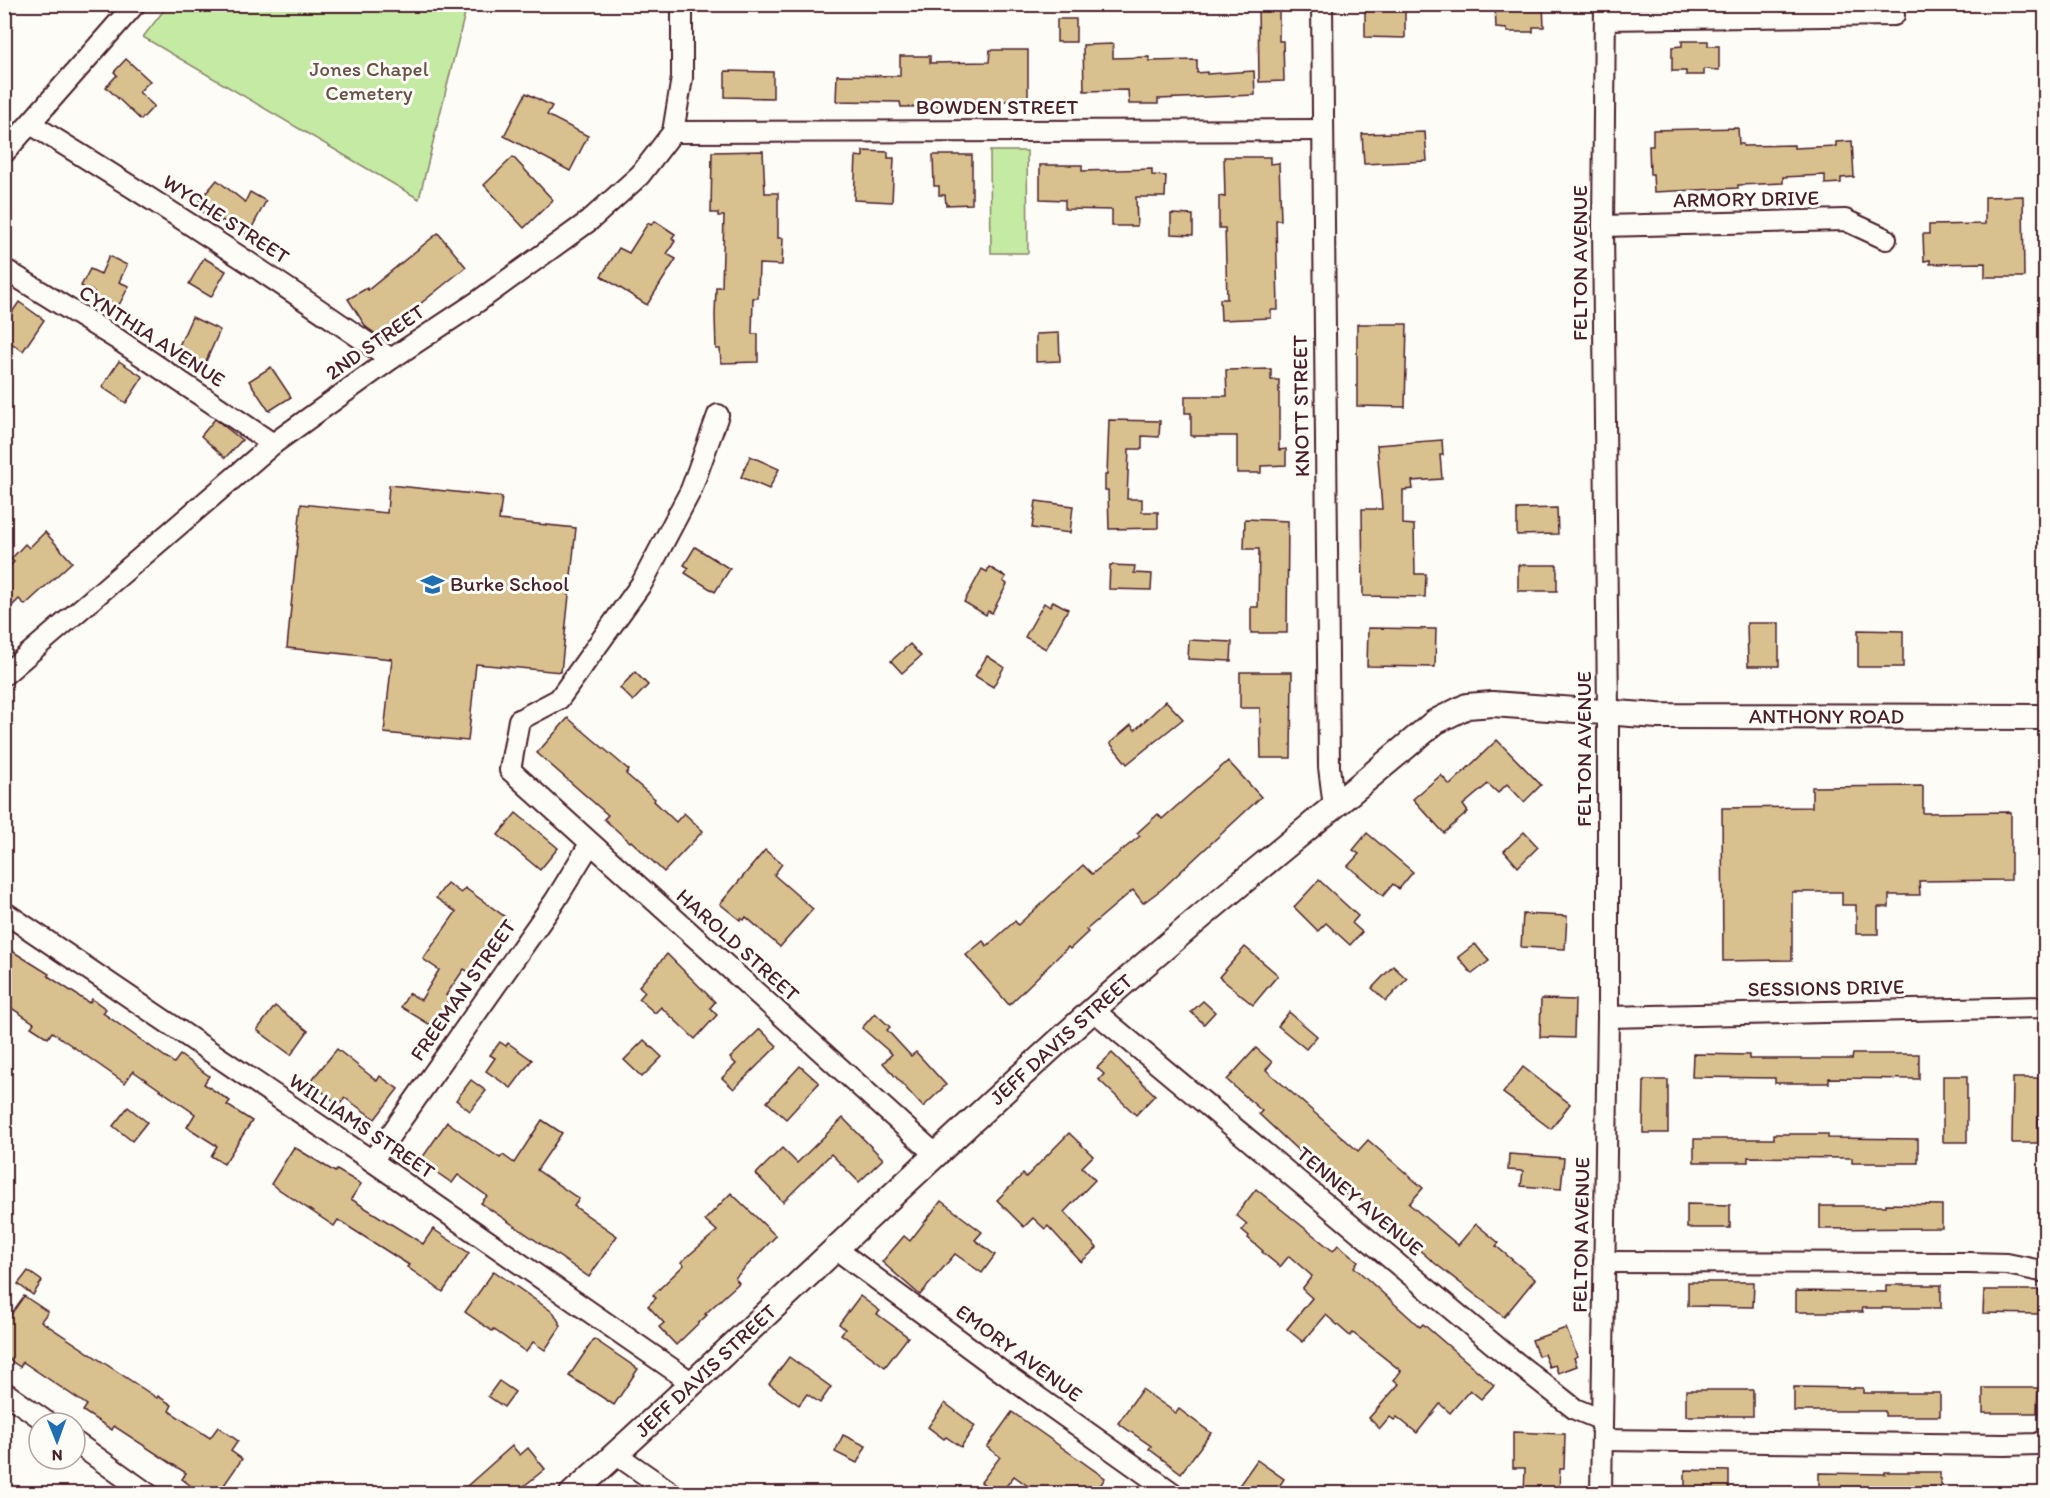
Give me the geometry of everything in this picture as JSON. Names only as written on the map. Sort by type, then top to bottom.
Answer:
[{"type":"street","points":[[4,153],[135,4]]},
{"type":"street","name":"2ND STREET","points":[[4,675],[273,444],[589,221],[640,175],[673,132],[682,78],[682,4]]},
{"type":"street","name":"KNOTT STREET","points":[[1322,4],[1329,767],[1334,807]]},
{"type":"street","points":[[1605,12],[1894,15]]},
{"type":"street","name":"FELTON AVENUE","points":[[1601,1494],[1608,1017],[1608,712],[1603,226],[1605,12]]},
{"type":"street","name":"WYCHE STREET","points":[[31,124],[156,202],[391,359]]},
{"type":"street","name":"BOWDEN STREET","points":[[673,132],[1323,130]]},
{"type":"street","name":"ARMORY DRIVE","points":[[1603,226],[1845,220],[1886,239]]},
{"type":"street","name":"CYNTHIA AVENUE","points":[[4,269],[117,339],[273,444]]},
{"type":"street","name":"HAROLD STREET","points":[[718,415],[691,490],[642,583],[559,699],[519,720],[510,770],[936,1155]]},
{"type":"street","name":"JEFF DAVIS STREET","points":[[572,1494],[617,1455],[692,1382],[1093,1010],[1200,916],[1435,722],[1467,706],[1493,704],[1608,712]]},
{"type":"street","name":"ANTHONY ROAD","points":[[1608,712],[1658,716],[2046,717]]},
{"type":"street","name":"FREEMAN STREET","points":[[372,1161],[555,901],[590,844]]},
{"type":"street","name":"WILLIAMS STREET","points":[[4,912],[372,1161],[692,1382]]},
{"type":"street","name":"SESSIONS DRIVE","points":[[1608,1017],[2046,1007]]},
{"type":"street","name":"TENNEY AVENUE","points":[[1093,1010],[1504,1353],[1575,1409],[1602,1420]]},
{"type":"street","name":"EMORY AVENUE","points":[[836,1250],[1000,1371],[1174,1494]]},
{"type":"street","points":[[1604,1262],[1968,1263],[2007,1264],[2046,1272]]},
{"type":"street","points":[[4,1392],[31,1411]]},
{"type":"street","points":[[1602,1440],[2005,1445],[2037,1444],[2046,1440]]},
{"type":"street","points":[[87,1451],[148,1494]]},
{"type":"street","points":[[617,1455],[673,1494]]},
{"type":"green space","name":"Jones Chapel Cemetery","points":[[168,5],[467,5],[419,199],[143,37]]},
{"type":"green space","points":[[990,151],[1027,151],[1028,253],[991,253]]},
{"type":"building","points":[[1258,4],[1279,4],[1279,41],[1283,41],[1284,81],[1259,82]]},
{"type":"building","points":[[1495,4],[1543,4],[1544,27],[1533,27],[1533,32],[1507,32],[1507,29],[1496,28]]},
{"type":"building","points":[[1365,7],[1405,7],[1405,38],[1365,37]]},
{"type":"building","points":[[1057,19],[1076,19],[1076,42],[1057,42]]},
{"type":"building","points":[[1682,41],[1708,41],[1708,46],[1719,46],[1719,70],[1704,69],[1704,75],[1686,75],[1686,71],[1672,71],[1672,47],[1682,46]]},
{"type":"building","points":[[1113,44],[1113,58],[1149,57],[1149,61],[1197,60],[1197,73],[1207,72],[1207,74],[1254,71],[1255,95],[1158,99],[1158,104],[1129,104],[1128,90],[1084,91],[1083,45]]},
{"type":"building","points":[[990,50],[1028,50],[1028,101],[978,101],[978,106],[901,107],[900,102],[836,101],[837,75],[900,76],[900,56],[930,56],[930,63],[989,62]]},
{"type":"building","points":[[126,59],[150,81],[139,92],[154,106],[141,120],[106,87],[117,75],[114,72]]},
{"type":"building","points":[[725,71],[773,72],[773,98],[725,97]]},
{"type":"building","points":[[526,93],[552,106],[547,115],[588,136],[570,171],[504,136]]},
{"type":"building","points":[[1738,128],[1739,144],[1743,146],[1794,145],[1794,148],[1836,146],[1836,142],[1852,141],[1854,177],[1841,178],[1841,183],[1825,184],[1825,175],[1783,177],[1783,183],[1738,185],[1738,188],[1654,192],[1653,174],[1650,174],[1649,146],[1653,146],[1653,130]]},
{"type":"building","points":[[1425,132],[1427,161],[1364,164],[1362,134]]},
{"type":"building","points":[[763,151],[765,193],[778,193],[778,238],[783,238],[782,265],[759,264],[758,298],[753,298],[752,334],[758,334],[758,362],[721,363],[720,349],[716,349],[715,316],[716,287],[722,287],[724,216],[711,213],[712,152]]},
{"type":"building","points":[[863,151],[888,152],[888,158],[894,158],[892,202],[854,200],[856,156],[863,157]]},
{"type":"building","points":[[933,155],[972,155],[972,204],[946,205],[945,195],[939,195],[939,186],[934,186]]},
{"type":"building","points":[[513,157],[553,200],[524,228],[484,185]]},
{"type":"building","points":[[1224,157],[1270,157],[1270,164],[1279,163],[1281,220],[1276,220],[1278,310],[1271,310],[1271,318],[1221,320],[1220,299],[1227,299],[1225,228],[1219,228],[1219,196],[1225,197]]},
{"type":"building","points":[[1040,165],[1082,165],[1082,171],[1152,169],[1152,175],[1166,176],[1165,197],[1136,197],[1137,226],[1112,226],[1112,210],[1065,209],[1065,200],[1040,199]]},
{"type":"building","points":[[217,180],[245,202],[250,192],[266,201],[248,235],[222,220],[218,225],[195,206]]},
{"type":"building","points":[[2023,196],[2024,277],[1985,277],[1985,263],[1930,264],[1930,260],[1924,261],[1923,234],[1929,234],[1929,225],[1985,224],[1985,197]]},
{"type":"building","points":[[1171,214],[1193,215],[1193,235],[1171,234]]},
{"type":"building","points":[[655,221],[675,234],[672,238],[675,241],[667,254],[676,259],[647,305],[601,276],[619,248],[629,253],[648,223],[651,225]]},
{"type":"building","points":[[438,233],[466,267],[404,317],[406,321],[380,337],[366,327],[348,299],[367,288],[368,290]]},
{"type":"building","points":[[109,256],[127,265],[119,282],[129,286],[119,305],[116,303],[113,309],[92,298],[94,292],[81,286],[90,269],[101,274]]},
{"type":"building","points":[[204,258],[226,271],[211,297],[189,284]]},
{"type":"building","points":[[19,302],[44,320],[23,351],[4,338],[4,324]]},
{"type":"building","points":[[192,317],[220,330],[202,370],[174,357]]},
{"type":"building","points":[[1357,324],[1407,324],[1405,407],[1357,406]]},
{"type":"building","points":[[1059,333],[1060,361],[1036,362],[1036,334]]},
{"type":"building","points":[[119,361],[143,377],[126,403],[102,387]]},
{"type":"building","points":[[271,367],[291,397],[269,411],[249,381]]},
{"type":"building","points":[[1271,369],[1271,380],[1279,380],[1279,450],[1286,449],[1286,465],[1261,466],[1261,473],[1237,473],[1237,436],[1191,436],[1191,413],[1185,413],[1185,396],[1227,396],[1226,370]]},
{"type":"building","points":[[215,419],[242,440],[225,458],[201,436]]},
{"type":"building","points":[[1109,420],[1160,421],[1159,437],[1142,436],[1142,449],[1129,449],[1127,499],[1142,499],[1142,512],[1158,512],[1158,528],[1109,529],[1108,490],[1105,490],[1105,475],[1107,475]]},
{"type":"building","points":[[1442,440],[1443,455],[1440,455],[1442,479],[1412,481],[1413,489],[1403,490],[1403,524],[1414,525],[1415,574],[1426,574],[1425,597],[1363,596],[1362,509],[1382,509],[1377,445]]},
{"type":"building","points":[[750,456],[779,469],[769,489],[741,477]]},
{"type":"building","name":"Burke School","points":[[389,485],[502,497],[499,520],[576,528],[561,672],[476,664],[468,741],[384,733],[392,659],[287,648],[301,504],[387,513]]},
{"type":"building","points":[[1036,501],[1073,506],[1070,533],[1032,528]]},
{"type":"building","points":[[1557,508],[1558,534],[1517,535],[1517,509]]},
{"type":"building","points":[[1245,519],[1288,521],[1287,633],[1251,633],[1251,607],[1258,607],[1259,549],[1244,549]]},
{"type":"building","points":[[45,532],[72,562],[25,605],[19,599],[4,614],[4,572],[14,562],[11,559],[25,544],[29,548]]},
{"type":"building","points":[[695,547],[730,569],[715,592],[685,573],[689,568],[684,565]]},
{"type":"building","points":[[1110,565],[1135,566],[1134,573],[1152,574],[1151,590],[1109,589]]},
{"type":"building","points":[[1518,565],[1557,565],[1557,591],[1518,591]]},
{"type":"building","points":[[989,567],[1006,577],[1003,581],[1007,584],[992,613],[988,611],[986,615],[964,602],[982,569],[987,572]]},
{"type":"building","points":[[1053,601],[1068,609],[1046,649],[1025,637],[1044,603],[1050,607]]},
{"type":"building","points":[[1747,623],[1779,623],[1779,666],[1748,666]]},
{"type":"building","points":[[1368,628],[1436,629],[1435,667],[1367,666]]},
{"type":"building","points":[[1858,630],[1903,631],[1903,667],[1858,667]]},
{"type":"building","points":[[1189,640],[1232,642],[1231,661],[1188,659]]},
{"type":"building","points":[[910,644],[921,656],[902,673],[891,661]]},
{"type":"building","points":[[987,656],[1004,667],[993,687],[975,676]]},
{"type":"building","points":[[635,672],[648,685],[633,701],[620,688]]},
{"type":"building","points":[[1240,672],[1292,672],[1291,758],[1261,758],[1260,708],[1240,708]]},
{"type":"building","points":[[1166,701],[1183,719],[1127,764],[1110,743],[1131,725],[1135,730]]},
{"type":"building","points":[[568,718],[629,770],[626,774],[655,799],[654,801],[676,822],[684,813],[703,831],[664,872],[604,819],[608,815],[537,753]]},
{"type":"building","points":[[1497,740],[1541,785],[1524,802],[1507,784],[1498,793],[1488,784],[1463,805],[1468,812],[1444,833],[1413,799],[1441,775],[1450,785]]},
{"type":"building","points":[[1228,761],[1261,797],[1162,889],[1143,903],[1133,890],[1086,930],[1088,932],[1070,949],[1068,947],[1009,1005],[966,955],[983,941],[987,946],[1015,921],[1018,925],[1083,865],[1092,874],[1140,836],[1137,833],[1158,814],[1162,819]]},
{"type":"building","points":[[1923,786],[1923,813],[2011,812],[2011,880],[1919,881],[1920,895],[1889,895],[1889,907],[1878,907],[1878,934],[1856,934],[1856,905],[1842,905],[1842,892],[1792,892],[1792,960],[1723,961],[1722,808],[1812,807],[1812,787]]},
{"type":"building","points":[[516,813],[558,848],[540,870],[498,835]]},
{"type":"building","points":[[1524,832],[1538,847],[1518,867],[1504,851]]},
{"type":"building","points":[[1367,833],[1413,872],[1399,889],[1393,884],[1383,896],[1348,866],[1359,854],[1353,850]]},
{"type":"building","points":[[765,850],[782,864],[774,875],[813,909],[780,947],[746,917],[740,920],[720,904]]},
{"type":"building","points":[[1319,880],[1358,916],[1352,923],[1362,932],[1350,945],[1326,923],[1318,931],[1294,907]]},
{"type":"building","points":[[447,883],[461,893],[465,888],[508,919],[472,974],[464,969],[446,995],[450,998],[432,1026],[401,1007],[409,993],[421,1000],[439,970],[423,959],[456,912],[436,898]]},
{"type":"building","points":[[1523,914],[1567,916],[1565,949],[1521,947]]},
{"type":"building","points":[[1475,944],[1489,961],[1472,974],[1458,957]]},
{"type":"building","points":[[4,946],[49,974],[48,976],[89,1003],[92,999],[106,1009],[103,1013],[174,1063],[180,1055],[209,1076],[204,1084],[230,1101],[227,1105],[252,1121],[224,1164],[211,1156],[217,1146],[187,1127],[195,1114],[133,1071],[125,1083],[52,1032],[48,1038],[31,1027],[34,1023],[4,1003]]},
{"type":"building","points":[[1245,947],[1278,975],[1253,1005],[1219,977]]},
{"type":"building","points":[[667,954],[715,1002],[710,1008],[717,1015],[695,1039],[661,1007],[655,1013],[639,999],[645,992],[639,986]]},
{"type":"building","points":[[1393,966],[1407,979],[1386,1001],[1372,988]]},
{"type":"building","points":[[1541,999],[1575,1000],[1574,1038],[1540,1037]]},
{"type":"building","points":[[1203,1001],[1215,1012],[1204,1024],[1191,1012]]},
{"type":"building","points":[[275,1006],[308,1031],[291,1055],[257,1030]]},
{"type":"building","points":[[1289,1012],[1317,1036],[1306,1049],[1278,1026]]},
{"type":"building","points":[[875,1013],[890,1027],[887,1030],[911,1056],[916,1052],[946,1085],[923,1107],[883,1063],[892,1054],[862,1028]]},
{"type":"building","points":[[760,1029],[777,1046],[734,1089],[722,1078],[736,1064],[730,1058]]},
{"type":"building","points":[[644,1040],[662,1057],[642,1077],[624,1060]]},
{"type":"building","points":[[500,1042],[506,1046],[508,1043],[532,1060],[511,1088],[486,1071],[495,1058],[490,1055]]},
{"type":"building","points":[[1256,1048],[1272,1062],[1266,1070],[1358,1151],[1368,1140],[1423,1188],[1409,1204],[1458,1245],[1476,1224],[1499,1243],[1496,1246],[1535,1279],[1504,1317],[1432,1261],[1355,1194],[1350,1199],[1259,1114],[1262,1111],[1227,1080]]},
{"type":"building","points":[[337,1049],[377,1081],[380,1076],[398,1089],[375,1119],[345,1098],[339,1105],[310,1082]]},
{"type":"building","points":[[1112,1053],[1155,1095],[1136,1115],[1099,1080],[1104,1074],[1097,1068]]},
{"type":"building","points":[[1693,1054],[1749,1055],[1749,1059],[1852,1059],[1853,1054],[1919,1054],[1919,1079],[1829,1078],[1829,1083],[1775,1083],[1775,1078],[1692,1077]]},
{"type":"building","points":[[800,1066],[819,1083],[786,1119],[767,1102]]},
{"type":"building","points":[[1523,1067],[1570,1104],[1551,1129],[1503,1093]]},
{"type":"building","points":[[1943,1076],[1967,1076],[1967,1142],[1943,1142]]},
{"type":"building","points":[[2013,1078],[2038,1078],[2038,1143],[2012,1143]]},
{"type":"building","points":[[471,1080],[486,1091],[470,1111],[456,1100]]},
{"type":"building","points":[[1644,1080],[1668,1080],[1668,1133],[1643,1133]]},
{"type":"building","points":[[128,1107],[147,1122],[132,1141],[113,1126]]},
{"type":"building","points":[[843,1118],[883,1159],[859,1182],[831,1154],[783,1202],[756,1174],[782,1148],[797,1163]]},
{"type":"building","points":[[542,1120],[562,1133],[537,1170],[579,1199],[574,1206],[617,1236],[589,1277],[481,1203],[487,1196],[458,1175],[452,1183],[420,1161],[447,1122],[500,1158],[503,1155],[514,1163]]},
{"type":"building","points":[[1069,1133],[1093,1156],[1082,1167],[1095,1180],[1064,1212],[1097,1248],[1081,1262],[1048,1226],[1045,1229],[1033,1218],[1024,1227],[997,1200],[1023,1174],[1026,1177]]},
{"type":"building","points":[[1774,1134],[1828,1134],[1828,1138],[1918,1139],[1918,1163],[1852,1163],[1852,1158],[1748,1157],[1748,1162],[1694,1162],[1694,1139],[1774,1139]]},
{"type":"building","points":[[294,1147],[335,1172],[337,1170],[361,1184],[351,1199],[423,1244],[433,1229],[469,1253],[443,1292],[407,1267],[409,1265],[338,1220],[334,1226],[271,1184]]},
{"type":"building","points":[[1509,1154],[1564,1158],[1561,1189],[1521,1186],[1523,1171],[1508,1170]]},
{"type":"building","points":[[1256,1189],[1333,1251],[1338,1245],[1358,1261],[1354,1267],[1420,1327],[1423,1324],[1494,1385],[1481,1399],[1470,1390],[1450,1413],[1440,1404],[1417,1433],[1397,1417],[1394,1420],[1390,1417],[1380,1429],[1369,1418],[1399,1384],[1394,1380],[1401,1371],[1353,1333],[1350,1336],[1326,1315],[1303,1342],[1287,1329],[1312,1298],[1302,1289],[1312,1276],[1289,1256],[1280,1267],[1262,1252],[1242,1230],[1247,1224],[1236,1215]]},
{"type":"building","points":[[731,1193],[776,1236],[735,1278],[739,1283],[676,1345],[659,1327],[664,1323],[648,1306],[656,1298],[653,1295],[684,1265],[681,1262],[717,1231],[705,1220]]},
{"type":"building","points":[[941,1201],[982,1232],[975,1240],[995,1255],[982,1273],[955,1254],[920,1295],[882,1262],[904,1236],[910,1241]]},
{"type":"building","points":[[1687,1204],[1730,1205],[1730,1228],[1687,1228]]},
{"type":"building","points":[[1886,1204],[1942,1205],[1942,1228],[1820,1229],[1820,1206],[1886,1206]]},
{"type":"building","points":[[28,1271],[42,1281],[33,1295],[18,1284]]},
{"type":"building","points":[[494,1271],[554,1313],[561,1326],[545,1350],[533,1342],[526,1352],[465,1312]]},
{"type":"building","points":[[1688,1282],[1754,1282],[1753,1307],[1688,1306]]},
{"type":"building","points":[[1886,1285],[1941,1285],[1941,1308],[1862,1308],[1863,1312],[1796,1312],[1796,1291],[1886,1292]]},
{"type":"building","points":[[1984,1290],[2039,1290],[2039,1314],[1983,1313]]},
{"type":"building","points":[[24,1296],[48,1312],[41,1321],[157,1398],[158,1396],[172,1405],[169,1411],[210,1438],[218,1427],[238,1441],[231,1451],[242,1459],[218,1494],[211,1494],[203,1487],[199,1492],[182,1479],[186,1473],[114,1426],[112,1430],[87,1414],[87,1411],[83,1411],[87,1405],[23,1362],[20,1367],[4,1356],[4,1324]]},
{"type":"building","points":[[860,1296],[880,1311],[877,1314],[908,1337],[885,1367],[841,1334],[845,1329],[839,1324]]},
{"type":"building","points":[[1566,1328],[1577,1356],[1574,1358],[1577,1366],[1558,1373],[1555,1365],[1549,1367],[1544,1354],[1538,1356],[1532,1340]]},
{"type":"building","points":[[594,1339],[638,1369],[614,1405],[569,1376]]},
{"type":"building","points":[[789,1357],[831,1387],[820,1403],[807,1394],[799,1405],[769,1384]]},
{"type":"building","points":[[499,1381],[515,1392],[504,1407],[488,1396]]},
{"type":"building","points":[[1794,1387],[1863,1388],[1863,1393],[1940,1393],[1940,1416],[1885,1416],[1885,1411],[1794,1411]]},
{"type":"building","points":[[1983,1388],[2038,1388],[2037,1413],[1983,1413]]},
{"type":"building","points":[[1142,1389],[1176,1413],[1179,1409],[1211,1433],[1181,1473],[1149,1449],[1151,1446],[1118,1423]]},
{"type":"building","points":[[1686,1390],[1753,1390],[1753,1416],[1686,1416]]},
{"type":"building","points":[[945,1403],[975,1426],[961,1447],[946,1437],[944,1439],[928,1427]]},
{"type":"building","points":[[1012,1412],[1105,1478],[1095,1494],[1039,1494],[1014,1476],[1000,1494],[996,1494],[981,1482],[1000,1457],[987,1447]]},
{"type":"building","points":[[1513,1432],[1565,1434],[1564,1469],[1560,1469],[1559,1494],[1524,1494],[1525,1468],[1513,1468]]},
{"type":"building","points":[[843,1435],[866,1446],[857,1463],[835,1452]]},
{"type":"building","points":[[512,1446],[520,1455],[528,1448],[545,1469],[514,1494],[458,1494]]},
{"type":"building","points":[[1257,1460],[1284,1479],[1274,1494],[1233,1494]]},
{"type":"building","points":[[1685,1470],[1729,1471],[1729,1492],[1685,1492]]},
{"type":"building","points":[[1885,1472],[1940,1472],[1940,1494],[1819,1494],[1819,1473],[1885,1474]]},
{"type":"place","name":"Burke School","points":[[432,584]]}]
